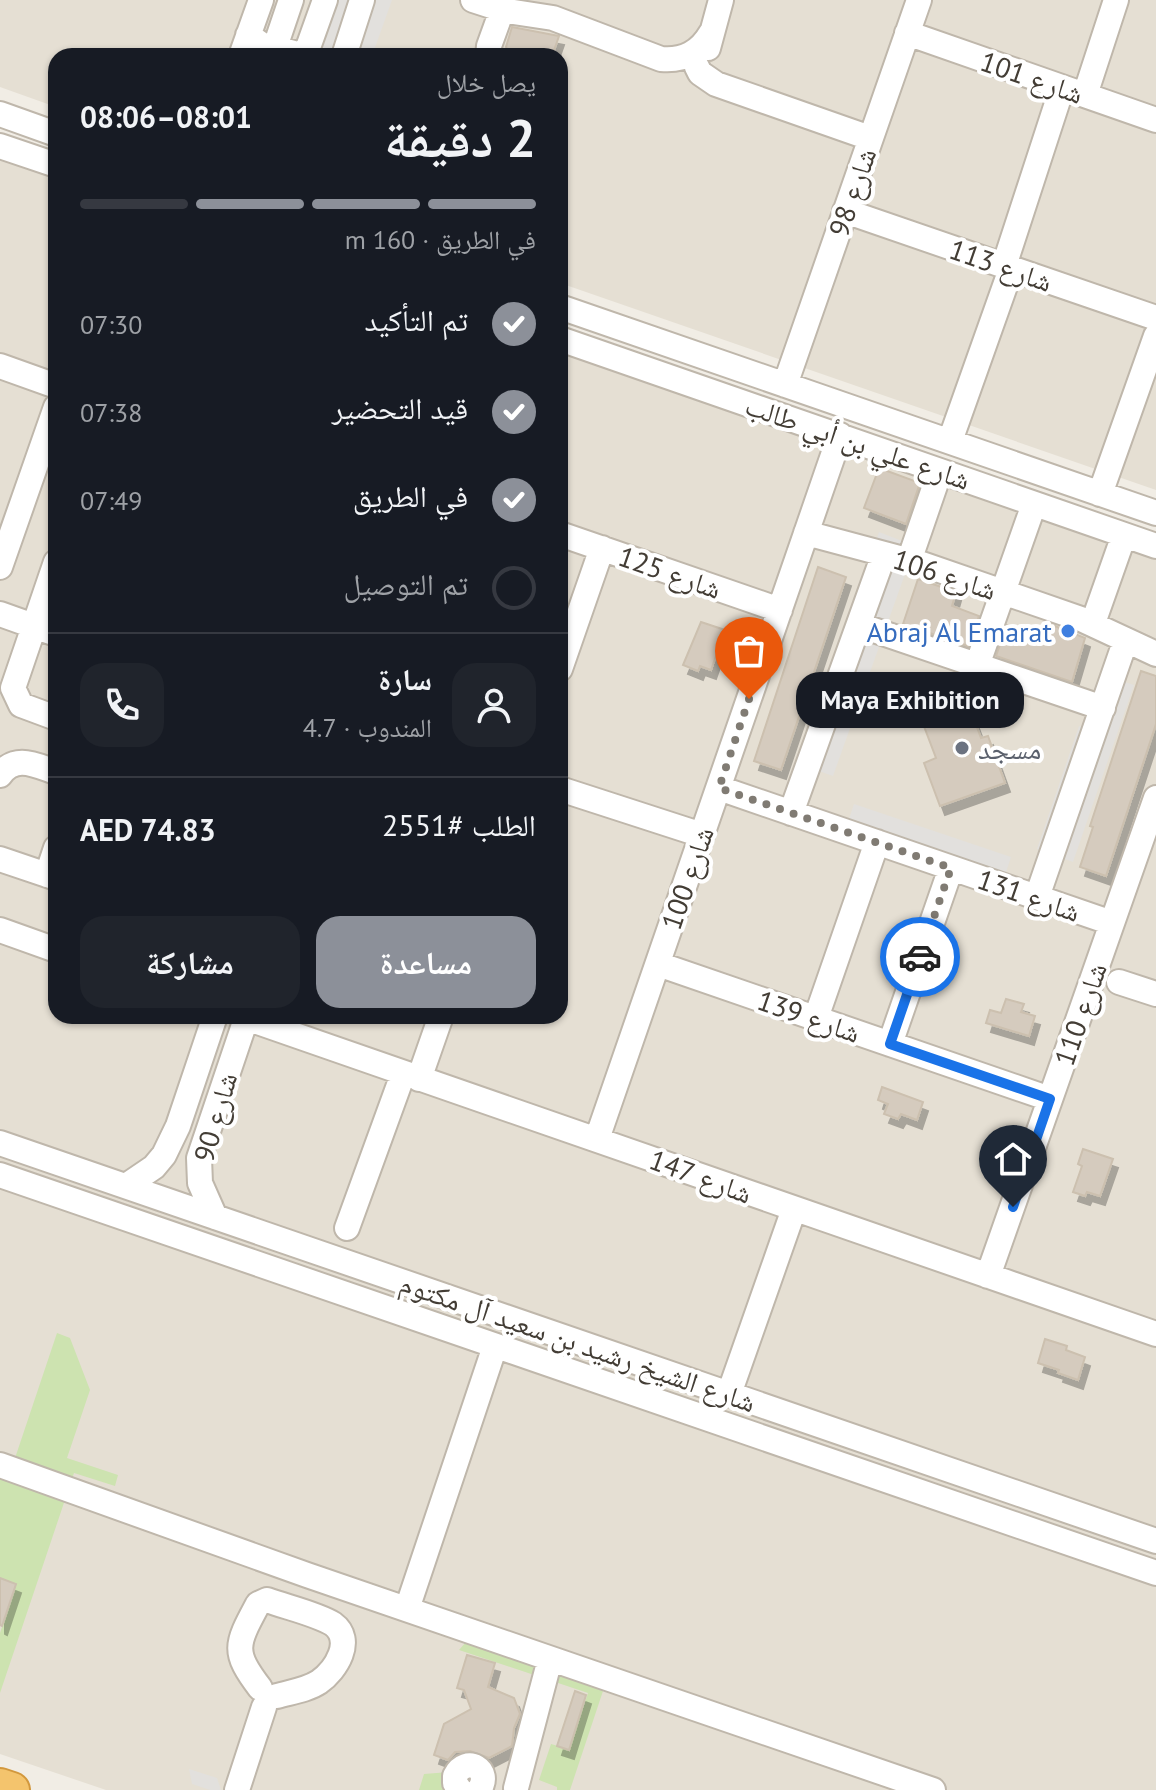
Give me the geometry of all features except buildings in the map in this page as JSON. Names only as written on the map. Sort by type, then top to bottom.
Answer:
[{"type":"highway","points":[[0,1786],[12,1790]]},
{"type":"street","points":[[261,0],[245,45],[261,44],[267,48]]},
{"type":"street","points":[[274,48],[291,0]]},
{"type":"street","points":[[308,48],[325,0]]},
{"type":"street","points":[[347,48],[362,0]]},
{"type":"street","points":[[473,0],[553,18],[653,56],[679,70],[697,67],[704,60],[721,0]]},
{"type":"street","name":"شارع 98","points":[[785,385],[919,0]]},
{"type":"street","points":[[950,441],[1008,267],[1074,92],[1116,0]]},
{"type":"street","points":[[489,48],[514,7]]},
{"type":"street","points":[[653,56],[670,60],[687,56],[701,47],[711,33]]},
{"type":"street","name":"شارع 101","points":[[907,33],[1156,120]]},
{"type":"street","points":[[697,67],[700,73],[716,84],[870,138]]},
{"type":"street","points":[[0,114],[48,131]]},
{"type":"street","points":[[0,146],[48,162]]},
{"type":"street","name":"شارع 113","points":[[845,211],[1156,318]]},
{"type":"street","name":"شارع علي بن أبي طالب","points":[[568,310],[1156,513]]},
{"type":"street","points":[[1100,494],[1156,336]]},
{"type":"street","name":"شارع علي بن أبي طالب","points":[[568,342],[1156,546]]},
{"type":"street","points":[[0,366],[48,383]]},
{"type":"street","points":[[0,567],[48,430]]},
{"type":"street","name":"شارع 100","points":[[597,1139],[840,435]]},
{"type":"street","points":[[1001,492],[1013,480],[1013,463]]},
{"type":"street","points":[[909,561],[940,471]]},
{"type":"street","points":[[967,694],[1002,592],[1049,492],[1058,480]]},
{"type":"street","name":"شارع 106","points":[[806,533],[909,561],[1093,623],[1125,642],[1156,654]]},
{"type":"street","points":[[1093,623],[1124,535]]},
{"type":"street","name":"شارع 125","points":[[568,537],[780,610]]},
{"type":"street","points":[[568,646],[602,548]]},
{"type":"street","points":[[791,813],[884,554]]},
{"type":"street","points":[[0,614],[45,630],[13,688],[21,705],[48,715]]},
{"type":"street","points":[[859,625],[1103,708]]},
{"type":"street","points":[[1037,897],[1125,642]]},
{"type":"street","points":[[0,775],[5,768],[23,762],[48,770]]},
{"type":"street","name":"شارع 131","points":[[719,788],[1112,923]]},
{"type":"street","points":[[568,792],[702,835]]},
{"type":"street","name":"شارع 110","points":[[988,1276],[1156,798]]},
{"type":"street","points":[[816,1018],[877,842]]},
{"type":"street","points":[[0,859],[48,876]]},
{"type":"street","points":[[890,1044],[951,868]]},
{"type":"street","points":[[0,930],[48,947]]},
{"type":"street","name":"شارع 139","points":[[658,964],[1050,1099]]},
{"type":"street","points":[[1119,982],[1156,994]]},
{"type":"street","name":"شارع 90","points":[[126,1186],[154,1167],[164,1155],[178,1126],[212,1024]]},
{"type":"street","name":"شارع 90","points":[[215,1217],[200,1183],[199,1158],[245,1024]]},
{"type":"street","name":"شارع 147","points":[[266,1024],[1156,1334]]},
{"type":"street","points":[[347,1228],[411,1076],[437,1024]]},
{"type":"street","points":[[193,1080],[197,1094],[203,1098],[216,1097],[221,1091]]},
{"type":"street","name":"شارع الشيخ رشيد بن سعيد آل مكتوم","points":[[0,1143],[1156,1541]]},
{"type":"street","name":"شارع الشيخ رشيد بن سعيد آل مكتوم","points":[[0,1175],[1156,1573]]},
{"type":"street","points":[[729,1394],[794,1209]]},
{"type":"street","points":[[380,1306],[393,1298],[396,1291],[391,1277]]},
{"type":"street","points":[[409,1317],[405,1303],[411,1290],[418,1287]]},
{"type":"street","points":[[407,1609],[495,1346]]},
{"type":"street","points":[[0,1465],[307,1575],[933,1790]]},
{"type":"street","points":[[296,1610],[307,1575]]},
{"type":"street","points":[[267,1600],[335,1626],[343,1640],[343,1648],[333,1667],[318,1682],[267,1697],[243,1665],[240,1654],[241,1642],[258,1604],[267,1600]]},
{"type":"street","points":[[460,1790],[455,1776],[463,1766],[475,1765],[482,1782],[519,1789],[550,1659]]},
{"type":"street","points":[[237,1790],[267,1697]]},
{"type":"shaded area","points":[[0,0],[1156,0],[1156,490],[568,286],[568,48],[48,48],[48,104],[0,87]]},
{"type":"shaded area","points":[[310,0],[392,0],[375,48],[294,48]]},
{"type":"shaded area","points":[[0,150],[48,166],[48,1024],[568,1024],[568,348],[1156,552],[1156,1790],[106,1790],[0,1754]]},
{"type":"shaded area","points":[[879,532],[915,546],[833,776],[797,763]]},
{"type":"shaded area","points":[[1125,682],[1134,685],[1073,862],[1037,849],[1079,726],[1107,735]]},
{"type":"shaded area","points":[[854,804],[1011,857],[1005,875],[848,822]]},
{"type":"shaded area","points":[[189,1769],[217,1778],[221,1790],[192,1784]]},
{"type":"green space","points":[[57,1333],[70,1338],[90,1390],[67,1458],[118,1475],[115,1486],[74,1473],[0,1693],[0,1633],[16,1584],[0,1578],[0,1470],[10,1473]]},
{"type":"green space","points":[[473,1634],[607,1679],[570,1790],[557,1790],[557,1787],[539,1780],[551,1744],[569,1749],[588,1693],[459,1650]]},
{"type":"green space","points":[[449,1772],[456,1790],[419,1790],[424,1774]]},
{"type":"way so far","points":[[749,699],[719,788],[951,868],[920,957]]},
{"type":"place","name":"Abraj Al Emarat","points":[[1068,631]]},
{"type":"place","name":"Maya Exhibition","points":[[749,699]]},
{"type":"place","name":"مسجد","points":[[962,748]]},
{"type":"route","points":[[920,957],[890,1044],[1050,1099],[1013,1207]]}]
